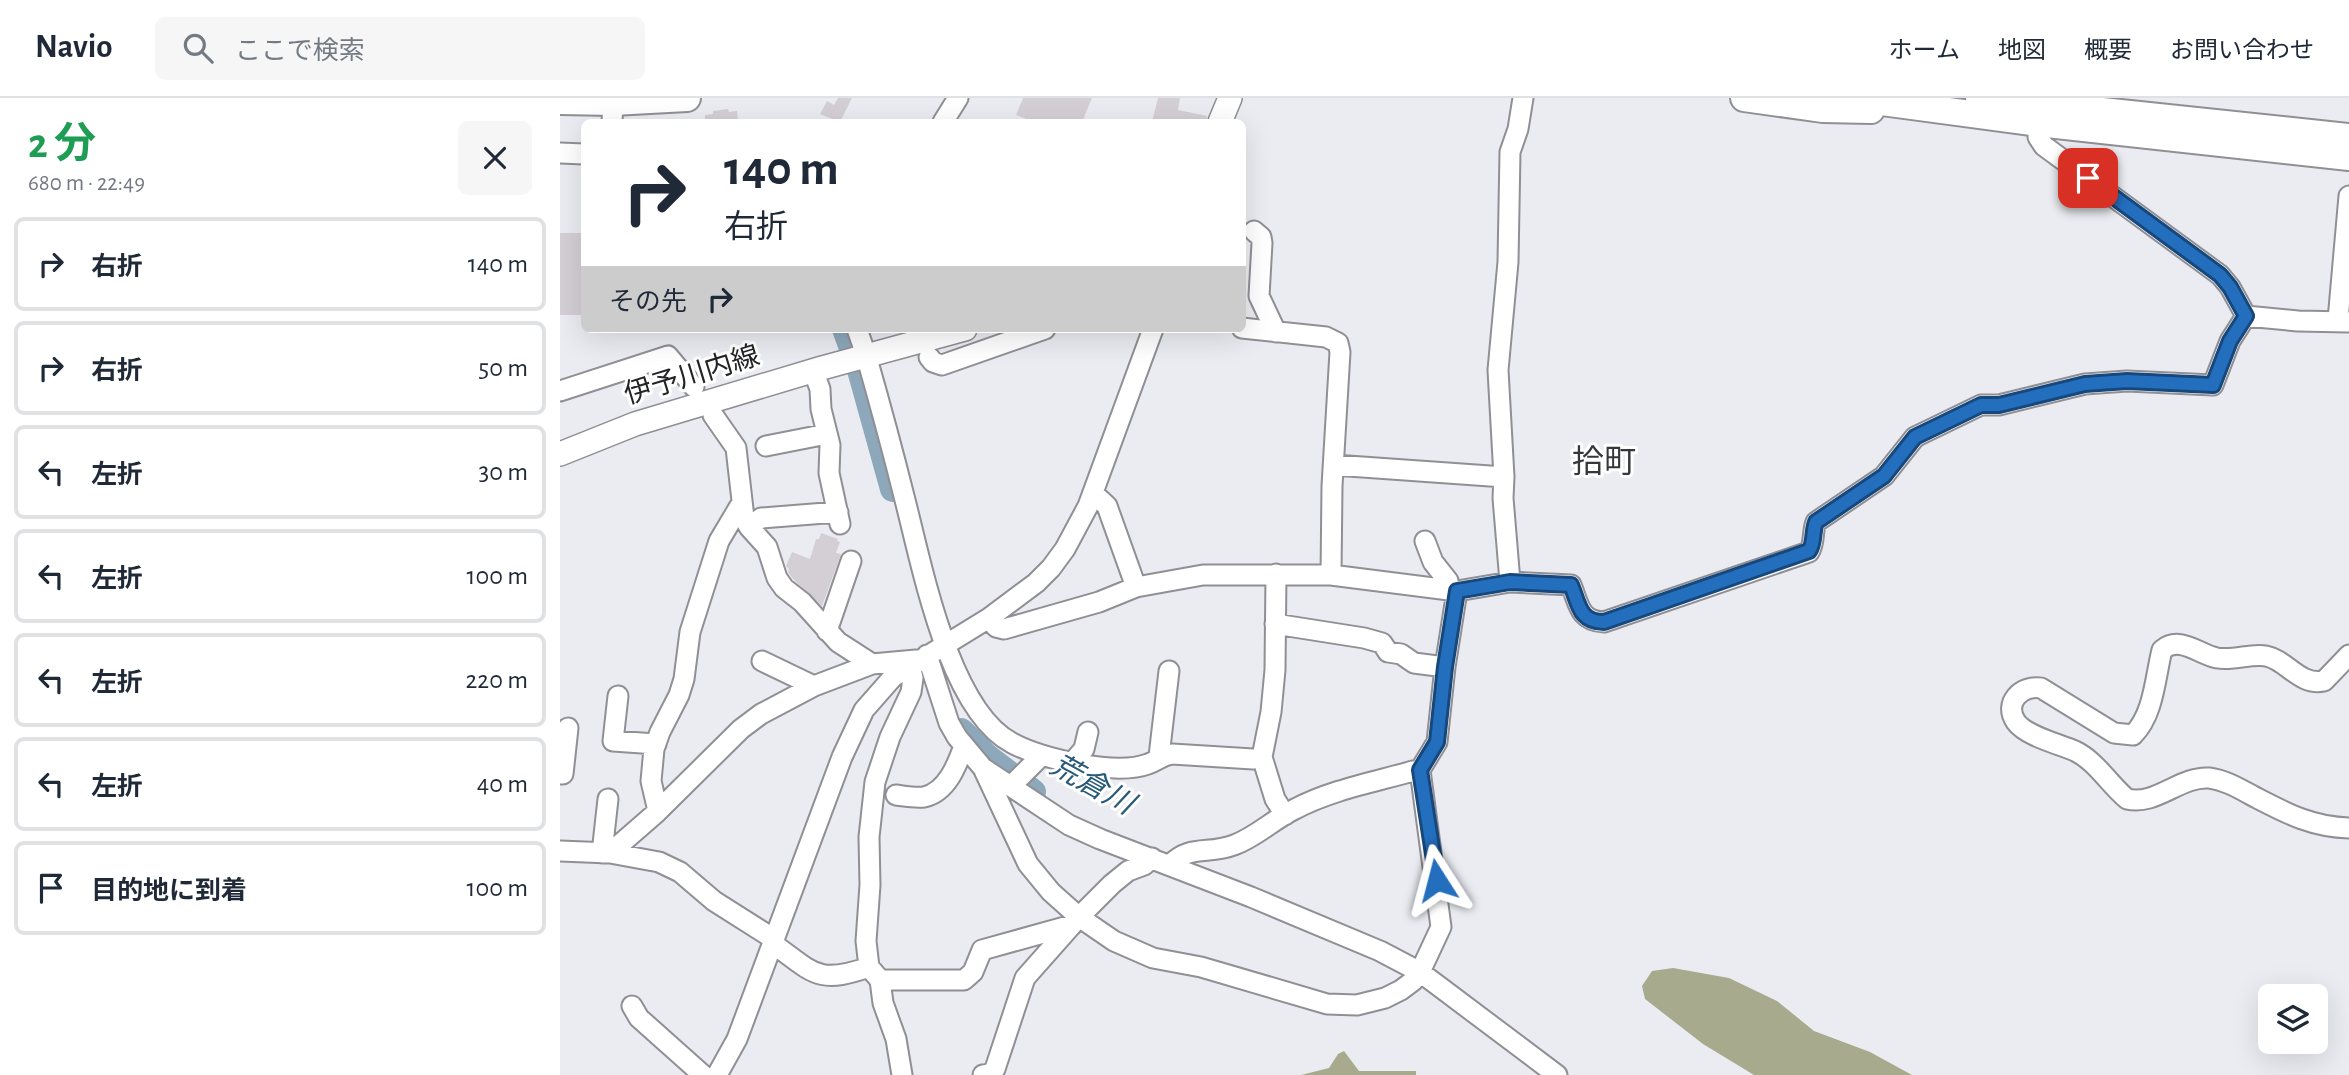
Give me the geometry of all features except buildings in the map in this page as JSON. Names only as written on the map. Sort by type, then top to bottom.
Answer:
[{"type":"highway","points":[[560,101],[603,105],[632,100],[687,98]]},
{"type":"highway","points":[[1744,98],[1823,109],[2040,108],[2349,137]]},
{"type":"highway","points":[[1852,98],[1929,109]]},
{"type":"highway","points":[[1979,98],[2002,99],[2040,108],[2349,157]]},
{"type":"main road","points":[[1221,119],[1230,98]]},
{"type":"main road","name":"伊予川内線","points":[[560,454],[635,424],[817,369],[950,333]]},
{"type":"street","points":[[945,119],[958,98]]},
{"type":"street","points":[[1510,582],[1503,498],[1498,370],[1508,262],[1510,152],[1518,129],[1523,98]]},
{"type":"street","points":[[2040,108],[2038,137],[2044,146],[2220,275],[2246,316]]},
{"type":"street","points":[[560,153],[581,154]]},
{"type":"street","points":[[2246,316],[2298,321],[2343,321],[2349,196]]},
{"type":"street","points":[[1254,231],[1261,237],[1262,243],[1259,296],[1276,332]]},
{"type":"street","points":[[989,618],[996,627],[1004,629],[1099,602],[1136,587],[1203,575],[1276,574],[1331,575],[1453,591],[1510,582],[1571,585],[1586,618],[1593,622],[1604,622],[1809,551],[1816,522],[1884,476],[1915,437],[1981,405],[1999,405],[2085,384],[2127,381],[2213,385],[2230,341],[2246,316]]},
{"type":"street","points":[[1246,328],[1326,337],[1338,343],[1340,352],[1331,575]]},
{"type":"street","points":[[858,333],[925,579],[929,653],[949,723],[983,768],[1028,864],[1076,921],[1153,958],[1200,967],[1327,1004],[1348,1005],[1385,998],[1401,990],[1420,972],[1441,927],[1420,770],[1437,742],[1453,591],[1433,562],[1425,541]]},
{"type":"street","points":[[929,357],[933,362],[942,365],[1034,333]]},
{"type":"street","points":[[717,1075],[737,1039],[842,757],[864,710],[893,677],[989,618],[1036,583],[1051,568],[1076,531],[1093,493],[1152,333]]},
{"type":"street","points":[[560,391],[668,356],[694,387]]},
{"type":"street","points":[[749,527],[761,518],[839,518],[829,473],[830,445],[817,369]]},
{"type":"street","points":[[713,415],[736,448],[744,518],[767,547],[777,578],[838,642],[872,664]]},
{"type":"street","points":[[766,445],[827,434]]},
{"type":"street","points":[[1334,465],[1504,477]]},
{"type":"street","points":[[1093,493],[1107,506],[1136,587]]},
{"type":"street","points":[[659,811],[651,781],[656,744],[682,687],[690,632],[719,541],[741,504]]},
{"type":"street","points":[[827,631],[851,561]]},
{"type":"street","points":[[1276,574],[1271,712],[1262,757],[1275,799],[1285,815]]},
{"type":"street","points":[[1275,624],[1364,638],[1382,643],[1388,652],[1401,654],[1414,663],[1445,667]]},
{"type":"street","points":[[2349,655],[2324,681],[2318,682],[2303,678],[2266,656],[2235,660],[2214,657],[2178,643],[2169,644],[2162,650],[2143,725],[2133,735],[2114,733],[2041,688],[2023,689],[2016,696],[2013,713],[2017,722],[2025,729],[2078,753],[2127,799],[2144,800],[2197,779],[2208,778],[2233,785],[2286,813],[2314,824],[2349,828]]},
{"type":"street","points":[[902,1075],[896,1039],[866,941],[870,885],[870,820],[875,782],[894,727],[911,692],[913,678],[929,653]]},
{"type":"street","points":[[606,853],[659,811],[741,729],[761,714],[814,686],[872,664],[929,653],[951,663],[984,721],[1012,743],[1042,755],[1072,762],[1126,767],[1148,764],[1160,756],[1172,754],[1253,759],[1262,757]]},
{"type":"street","points":[[762,661],[814,686]]},
{"type":"street","points":[[1160,756],[1169,671]]},
{"type":"street","points":[[618,696],[612,741],[656,744]]},
{"type":"street","points":[[560,774],[563,774],[568,728]]},
{"type":"street","points":[[1072,762],[1084,749],[1088,732]]},
{"type":"street","points":[[896,794],[925,797],[937,790],[955,769],[964,746]]},
{"type":"street","points":[[1011,786],[1042,755]]},
{"type":"street","points":[[983,768],[1069,825],[1328,930],[1420,972],[1557,1075]]},
{"type":"street","points":[[984,1075],[995,1069],[1025,978],[1076,921],[1128,871],[1185,852],[1210,852],[1236,845],[1285,815],[1330,795],[1420,770]]},
{"type":"street","points":[[606,853],[608,799]]},
{"type":"street","points":[[560,851],[606,853],[659,862],[680,872],[714,901],[820,975],[875,974],[964,980],[973,972],[982,950],[1076,921]]},
{"type":"street","points":[[632,1006],[639,1018],[703,1075]]},
{"type":"green space","points":[[1673,968],[1729,978],[1777,1001],[1814,1031],[1870,1052],[1912,1075],[1754,1075],[1703,1044],[1645,999],[1642,986],[1652,971]]},
{"type":"green space","points":[[1344,1051],[1359,1071],[1416,1071],[1416,1075],[1301,1075],[1329,1068],[1338,1054]]},
{"type":"waterway","name":"荒倉川","points":[[846,333],[860,370],[893,489]]},
{"type":"waterway","name":"荒倉川","points":[[961,731],[986,756],[1033,792]]},
{"type":"district","name":"拾町","points":[[1604,462]]},
{"type":"route","points":[[1437,880],[1420,770],[1431,755],[1440,729],[1445,667],[1457,591],[1510,582],[1571,585],[1586,618],[1593,622],[1604,622],[1809,551],[1816,522],[1884,476],[1915,437],[1981,405],[1999,405],[2085,384],[2127,381],[2213,385],[2230,341],[2246,316],[2230,287],[2220,275],[2088,178]]}]
